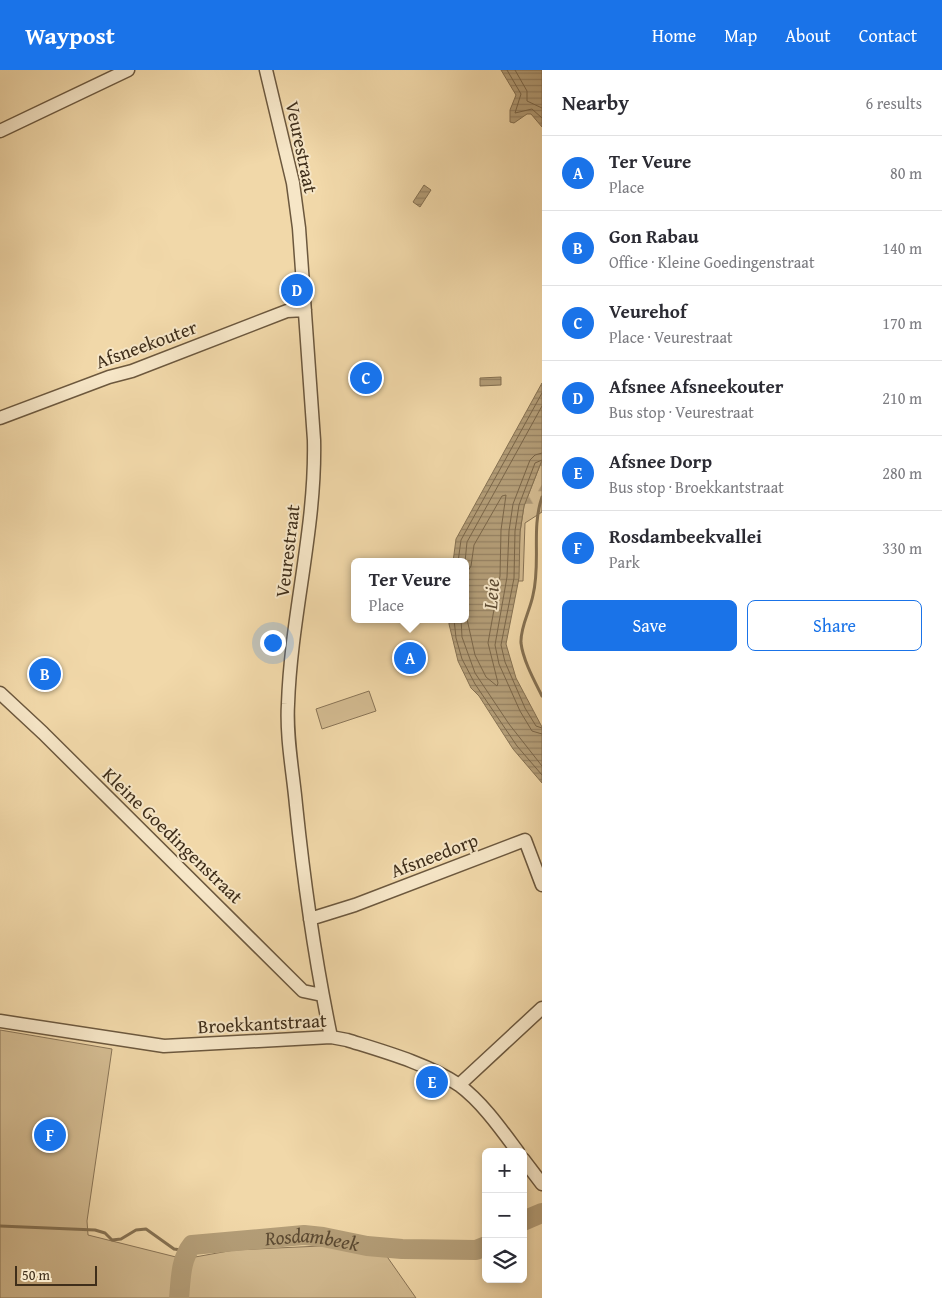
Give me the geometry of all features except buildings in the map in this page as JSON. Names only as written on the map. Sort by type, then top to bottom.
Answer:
[{"type":"street","points":[[0,131],[128,70]]},
{"type":"street","name":"Veurestraat","points":[[266,70],[293,183],[300,235],[315,468],[289,679],[288,719],[310,919],[322,995],[331,1037]]},
{"type":"street","name":"Afsneekouter","points":[[0,418],[109,377],[132,371],[287,311],[305,310]]},
{"type":"street","name":"Kleine Goedingenstraat","points":[[0,693],[43,733],[303,990],[322,995]]},
{"type":"street","name":"Afsneedorp","points":[[310,919],[355,905],[525,840],[542,885]]},
{"type":"street","points":[[459,1085],[542,1008]]},
{"type":"street","name":"Broekkantstraat","points":[[0,1021],[164,1046],[331,1037],[412,1062],[440,1074],[459,1085],[496,1123],[515,1148]]},
{"type":"street","points":[[527,1164],[542,1184]]},
{"type":"green space","points":[[542,460],[542,512],[525,523],[523,581],[518,581],[520,532],[524,506]]},
{"type":"green space","points":[[369,691],[376,711],[322,729],[316,709]]},
{"type":"green space","points":[[0,1030],[112,1049],[87,1221],[88,1235],[184,1259],[234,1250],[342,1245],[381,1248],[416,1298],[0,1298]]},
{"type":"water","points":[[501,70],[542,70],[542,127],[531,114],[527,114],[514,123],[510,122],[510,110],[516,95]]},
{"type":"water","points":[[424,185],[431,190],[420,207],[413,202]]},
{"type":"water","points":[[501,377],[501,385],[480,386],[480,378]]},
{"type":"water","name":"Leie","points":[[542,383],[542,460],[524,506],[520,532],[519,578],[506,644],[516,678],[542,727],[542,783],[513,749],[479,696],[471,688],[458,661],[449,623],[469,623],[469,558],[454,558],[456,539]]},
{"type":"waterway","points":[[542,497],[537,521],[535,583],[532,601],[521,637],[526,663],[542,696]]},
{"type":"waterway","name":"Rosdambeek","points":[[527,1219],[542,1213]]},
{"type":"waterway","points":[[0,1226],[95,1230],[105,1233],[112,1240],[121,1239],[136,1230],[146,1229],[174,1249],[188,1251]]},
{"type":"waterway","name":"Rosdambeek","points":[[179,1298],[183,1264],[192,1245],[304,1235],[367,1246],[402,1249],[476,1250],[482,1248]]},
{"type":"place","name":"Afsnee Afsneekouter","points":[[297,290]]},
{"type":"place","name":"Veurehof","points":[[366,378]]},
{"type":"place","name":"Ter Veure","points":[[410,658]]},
{"type":"place","name":"Gon Rabau","points":[[45,674]]},
{"type":"place","name":"Afsnee Dorp","points":[[432,1082]]},
{"type":"place","name":"Rosdambeekvallei","points":[[50,1135]]}]
